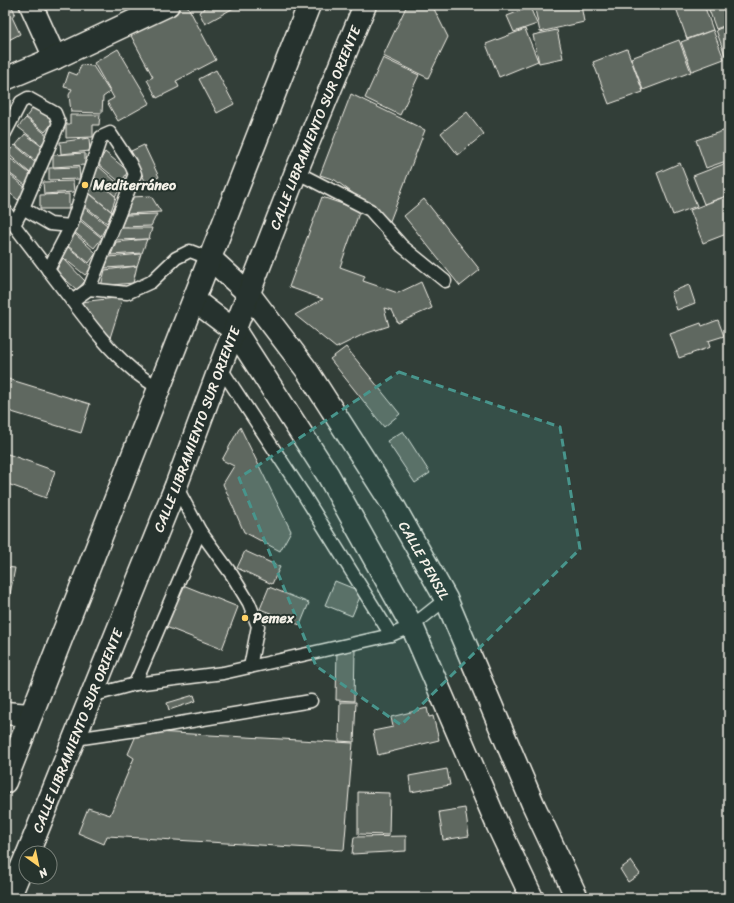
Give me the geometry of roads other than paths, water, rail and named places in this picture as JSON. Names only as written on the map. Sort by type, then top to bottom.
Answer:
[{"type":"main road","points":[[31,5],[55,58]]},
{"type":"main road","points":[[5,79],[55,58],[168,5]]},
{"type":"main road","points":[[5,782],[30,715],[211,259],[309,5]]},
{"type":"main road","name":"CALLE LIBRAMIENTO SUR ORIENTE","points":[[31,845],[176,486],[220,367],[296,172],[365,5]]},
{"type":"main road","name":"CALLE PENSIL","points":[[211,259],[249,294],[310,375],[393,505],[446,599],[533,804],[577,898]]},
{"type":"main road","points":[[194,300],[235,331],[328,475],[412,626],[498,826],[532,898]]},
{"type":"main road","points":[[5,713],[30,715]]},
{"type":"main road","points":[[9,898],[18,876]]},
{"type":"lane","points":[[5,133],[21,102],[28,98],[55,113],[59,123],[23,208],[14,225]]},
{"type":"lane","points":[[48,270],[70,226],[101,137],[110,134],[130,163],[135,174],[89,289],[72,301]]},
{"type":"lane","points":[[296,172],[370,210],[402,246],[445,280]]},
{"type":"lane","points":[[23,208],[50,224],[70,226]]},
{"type":"lane","points":[[5,210],[14,225],[94,330],[118,357],[135,372],[160,389]]},
{"type":"lane","points":[[89,289],[128,293],[151,282],[176,258],[190,251],[211,259]]},
{"type":"lane","points":[[220,367],[302,492],[391,635]]},
{"type":"lane","points":[[176,486],[200,531],[232,575],[249,603],[258,626],[250,667]]},
{"type":"lane","points":[[135,684],[200,531]]},
{"type":"lane","points":[[91,696],[135,684],[224,673],[391,635],[412,626],[446,599]]},
{"type":"lane","points":[[75,739],[311,701]]},
{"type":"place","name":"Mediterráneo","points":[[85,185]]},
{"type":"place","name":"Pemex","points":[[245,618]]}]
